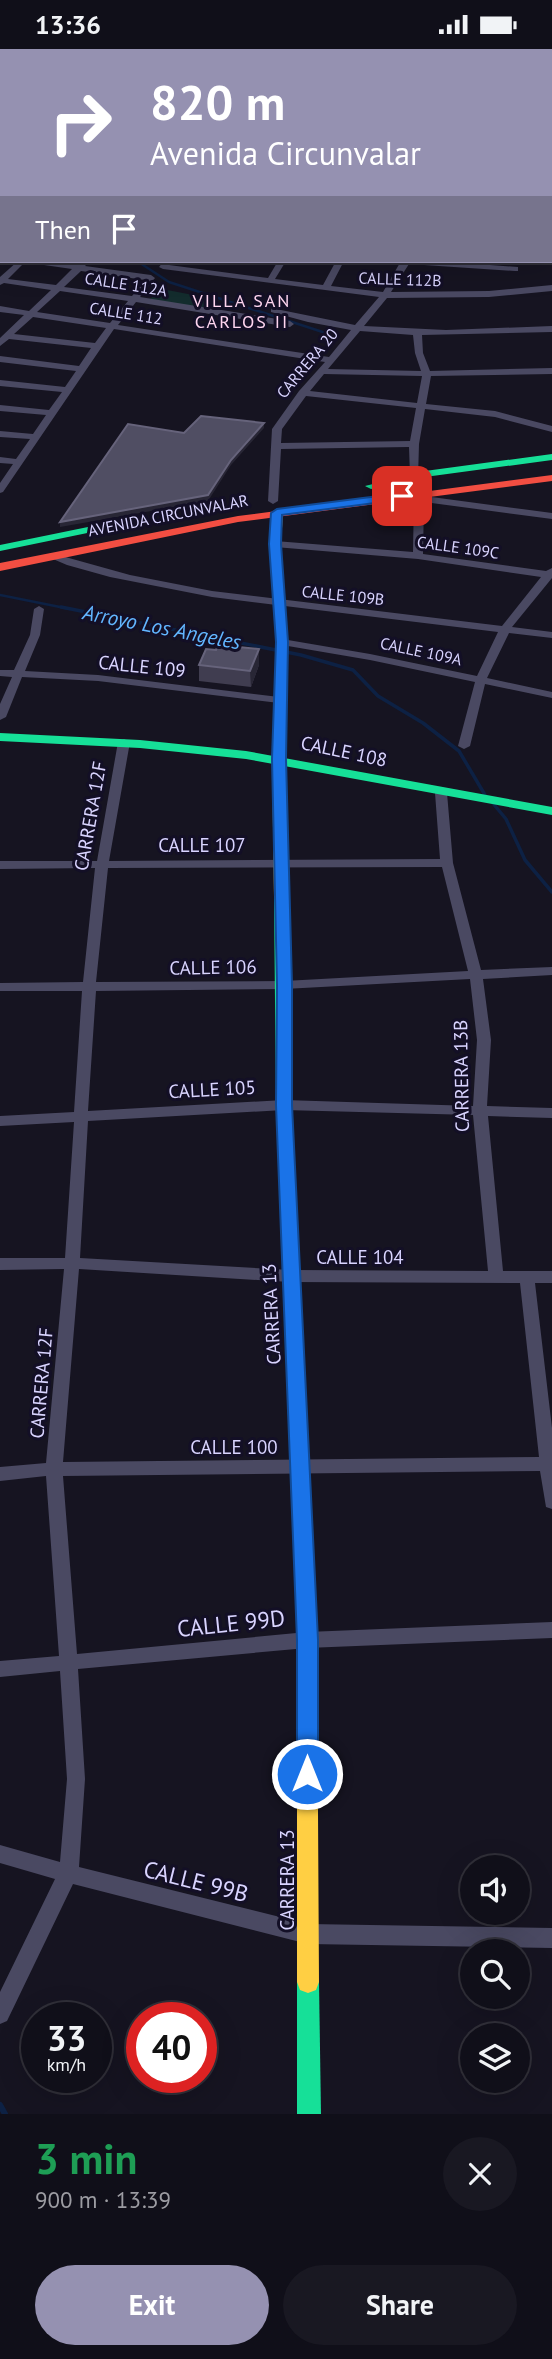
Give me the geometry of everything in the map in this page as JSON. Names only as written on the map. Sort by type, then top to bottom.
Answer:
[{"type":"main road","points":[[368,487],[415,476],[552,457]]},
{"type":"main road","name":"AVENIDA CIRCUNVALAR","points":[[0,567],[368,487],[552,465]]},
{"type":"main road","name":"AVENIDA CIRCUNVALAR","points":[[195,511],[419,496],[552,478]]},
{"type":"main road","name":"CARRERA 13","points":[[275,507],[282,648],[279,759],[285,985],[284,1105],[307,1640],[309,2114]]},
{"type":"main road","name":"AVENIDA CIRCUNVALAR","points":[[0,548],[146,518]]},
{"type":"main road","name":"CALLE 108","points":[[0,737],[124,742],[279,759],[442,793],[552,811]]},
{"type":"street","points":[[1,281],[20,263]]},
{"type":"street","points":[[0,490],[111,326],[151,278],[65,263]]},
{"type":"street","points":[[219,275],[225,263]]},
{"type":"street","points":[[269,282],[281,263]]},
{"type":"street","points":[[325,289],[339,263]]},
{"type":"street","name":"CARRERA 20","points":[[275,507],[277,429],[302,393],[385,295],[405,263]]},
{"type":"street","points":[[462,263],[517,265],[515,292]]},
{"type":"street","points":[[0,344],[83,264]]},
{"type":"street","name":"CALLE 112B","points":[[166,264],[219,275],[385,295],[515,292],[552,288]]},
{"type":"street","name":"CALLE 112A","points":[[1,281],[290,324]]},
{"type":"street","name":"CALLE 112","points":[[0,309],[330,360]]},
{"type":"street","points":[[274,310],[312,323],[354,330],[417,333],[552,329]]},
{"type":"street","points":[[415,476],[414,444],[426,374],[419,353],[417,333]]},
{"type":"street","points":[[8,336],[97,346]]},
{"type":"street","points":[[0,359],[83,369]]},
{"type":"street","points":[[322,370],[426,374],[552,371]]},
{"type":"street","points":[[0,383],[68,390]]},
{"type":"street","points":[[302,393],[495,414],[552,429]]},
{"type":"street","points":[[0,408],[54,413]]},
{"type":"street","points":[[0,434],[37,437]]},
{"type":"street","points":[[275,446],[414,444]]},
{"type":"street","points":[[0,460],[19,462]]},
{"type":"street","points":[[418,557],[419,496],[552,516]]},
{"type":"street","name":"CALLE 109C","points":[[275,544],[550,573]]},
{"type":"street","name":"CALLE 109B","points":[[51,556],[81,567],[159,585],[280,604],[552,635]]},
{"type":"street","points":[[464,746],[481,680],[505,629],[550,573]]},
{"type":"street","points":[[0,717],[35,635],[39,609]]},
{"type":"street","name":"CALLE 109A","points":[[282,648],[481,680],[552,695]]},
{"type":"street","name":"CALLE 109","points":[[0,673],[98,678],[279,700]]},
{"type":"street","name":"CARRERA 12F","points":[[0,2014],[68,1874],[76,1779],[54,1469],[72,1263],[89,988],[102,865],[124,742]]},
{"type":"street","name":"CARRERA 13B","points":[[442,793],[447,863],[476,975],[484,1040],[480,1109],[496,1277]]},
{"type":"street","name":"CALLE 107","points":[[0,865],[447,863]]},
{"type":"street","name":"CALLE 106","points":[[0,987],[285,985],[552,971]]},
{"type":"street","name":"CALLE 105","points":[[0,1121],[284,1105],[552,1113]]},
{"type":"street","name":"CALLE 104","points":[[0,1264],[72,1263],[290,1276],[552,1277]]},
{"type":"street","points":[[527,1276],[552,1502]]},
{"type":"street","name":"CALLE 100","points":[[0,1474],[54,1469],[550,1465]]},
{"type":"street","name":"CALLE 99D","points":[[0,1669],[307,1640],[552,1630]]},
{"type":"street","name":"CALLE 99B","points":[[0,1854],[68,1874],[307,1934],[552,1938]]},
{"type":"green space","points":[[162,289],[219,300],[207,310],[150,299]]},
{"type":"building","points":[[201,416],[264,423],[231,460],[208,495],[60,522],[128,424],[184,433]]},
{"type":"building","points":[[218,645],[259,649],[250,671],[199,665],[206,649],[216,650]]},
{"type":"waterway","points":[[140,263],[169,282],[338,337]]},
{"type":"waterway","name":"Arroyo Los Angeles","points":[[0,595],[70,609]]},
{"type":"waterway","name":"Arroyo Los Angeles","points":[[61,607],[301,655],[353,670],[378,696],[423,723],[459,751],[485,795]]},
{"type":"waterway","name":"Arroyo Los Angeles","points":[[491,801],[506,819],[525,860],[552,892]]},
{"type":"waterway","points":[[0,2105],[5,2114]]},
{"type":"traffic: fast","points":[[371,486],[425,474],[552,457]]},
{"type":"traffic: fast","points":[[0,548],[127,522]]},
{"type":"traffic: fast","points":[[0,737],[140,744],[246,755],[552,811]]},
{"type":"traffic: fast","points":[[281,897],[284,1105],[297,1416]]},
{"type":"traffic: fast","points":[[308,1982],[309,2114]]},
{"type":"traffic: slow","points":[[277,513],[275,544],[282,642],[279,759],[281,897]]},
{"type":"traffic: slow","points":[[297,1416],[307,1640],[308,1982]]},
{"type":"traffic: jam","points":[[0,567],[238,519],[552,478]]},
{"type":"district","name":"VILLA SAN CARLOS II","points":[[242,310]]},
{"type":"route","points":[[307,1774],[307,1640],[284,1105],[285,985],[279,759],[282,642],[275,544],[277,513],[402,496]]}]
